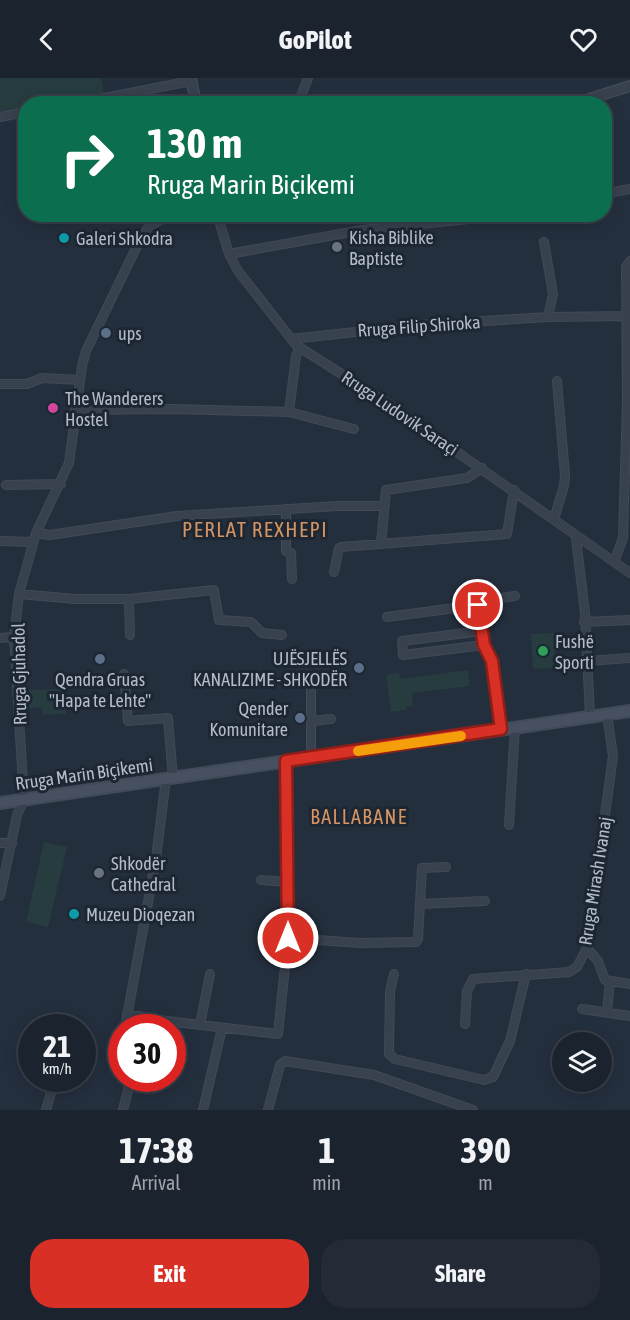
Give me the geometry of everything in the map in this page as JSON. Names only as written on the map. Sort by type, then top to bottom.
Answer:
[{"type":"main road","name":"Rruga Marin Biçikemi","points":[[0,804],[630,711]]},
{"type":"street","points":[[301,96],[308,78]]},
{"type":"street","points":[[125,96],[191,80],[194,96]]},
{"type":"street","points":[[598,96],[630,86]]},
{"type":"street","points":[[0,117],[18,114]]},
{"type":"street","points":[[612,192],[630,189]]},
{"type":"street","name":"Rruga Gjuhadol","points":[[24,800],[15,637],[19,594],[36,532],[61,484],[69,462],[75,410],[86,351],[140,240],[149,226],[156,222]]},
{"type":"street","name":"Rruga Ludovik Saraçi","points":[[219,222],[229,254],[245,283],[300,348],[387,403],[514,490],[576,538],[630,573]]},
{"type":"street","points":[[229,254],[362,231],[443,222]]},
{"type":"street","points":[[544,242],[554,294],[548,317]]},
{"type":"street","points":[[614,562],[627,529],[629,402],[626,267],[630,261]]},
{"type":"street","name":"Rruga Filip Shiroka","points":[[291,339],[420,325],[548,317],[626,316]]},
{"type":"street","points":[[289,412],[296,356],[300,348]]},
{"type":"street","points":[[0,384],[27,384],[42,378],[80,381]]},
{"type":"street","points":[[554,519],[565,475],[557,381]]},
{"type":"street","points":[[75,410],[172,409],[289,412],[354,429]]},
{"type":"street","points":[[381,544],[384,493],[388,489],[467,478],[482,468]]},
{"type":"street","points":[[6,485],[61,484]]},
{"type":"street","points":[[334,572],[339,548],[507,534],[514,490]]},
{"type":"street","points":[[36,532],[50,535],[177,516],[383,506]]},
{"type":"street","points":[[286,509],[286,551],[291,553],[292,579]]},
{"type":"street","points":[[576,538],[585,622],[590,716]]},
{"type":"street","points":[[0,541],[33,542]]},
{"type":"street","points":[[19,594],[75,599],[129,599],[214,590],[219,620],[251,622],[262,633],[282,636]]},
{"type":"street","points":[[501,729],[492,661],[484,645],[478,601],[515,596]]},
{"type":"street","points":[[129,599],[130,635]]},
{"type":"street","points":[[387,617],[478,605]]},
{"type":"street","points":[[585,622],[630,620]]},
{"type":"street","points":[[482,631],[402,641],[404,655],[484,645]]},
{"type":"street","points":[[0,638],[15,637]]},
{"type":"street","points":[[587,661],[630,658]]},
{"type":"street","name":"Rruga Marin Biçikemi","points":[[124,674],[128,721],[168,718],[169,779]]},
{"type":"street","points":[[310,690],[311,758]]},
{"type":"street","name":"Rruga Mirash Ivanaj","points":[[465,1024],[467,991],[473,979],[573,970],[587,948],[613,756],[607,714]]},
{"type":"street","points":[[312,721],[331,719]]},
{"type":"street","points":[[509,825],[515,727]]},
{"type":"street","points":[[186,1023],[278,1034],[288,938],[286,761]]},
{"type":"street","points":[[127,1014],[169,779]]},
{"type":"street","points":[[0,896],[17,815],[24,800]]},
{"type":"street","points":[[0,843],[12,843]]},
{"type":"street","points":[[288,938],[360,943],[416,942],[422,868],[446,867]]},
{"type":"street","points":[[261,880],[287,882]]},
{"type":"street","points":[[420,904],[485,901]]},
{"type":"street","points":[[587,948],[598,961],[604,980],[630,984]]},
{"type":"street","points":[[200,1025],[210,974]]},
{"type":"street","points":[[394,974],[390,992],[389,1053],[394,1059],[484,1080],[493,1077],[505,1056],[526,974]]},
{"type":"street","points":[[607,1012],[610,981]]},
{"type":"street","points":[[582,1009],[630,1016]]},
{"type":"street","points":[[203,1110],[222,1028]]},
{"type":"street","points":[[268,1110],[283,1062],[374,1075],[473,1110]]},
{"type":"street","points":[[46,1110],[51,1092]]},
{"type":"street","points":[[123,1110],[128,1092]]},
{"type":"green space","points":[[0,78],[101,78],[104,94],[18,96],[18,108],[0,112]]},
{"type":"green space","name":"Fushë Sporti","points":[[554,633],[555,668],[533,669],[531,634]]},
{"type":"green space","points":[[468,670],[470,686],[412,693],[413,706],[406,707],[407,710],[391,712],[386,675],[399,673],[400,679]]},
{"type":"green space","points":[[65,689],[66,714],[43,715],[41,707],[24,709],[23,690]]},
{"type":"green space","points":[[44,842],[67,847],[48,927],[26,922]]},
{"type":"slow traffic","points":[[358,751],[461,736]]},
{"type":"place","name":"Galeri Shkodra","points":[[64,238]]},
{"type":"place","name":"Kisha Biblike Baptiste","points":[[337,247]]},
{"type":"place","name":"ups","points":[[106,333]]},
{"type":"place","name":"The Wanderers Hostel","points":[[53,408]]},
{"type":"place","name":"Fushë Sporti","points":[[543,651]]},
{"type":"place","name":"Qendra Gruas \"Hapa te Lehte\"","points":[[100,659]]},
{"type":"place","name":"UJËSJELLËS KANALIZIME - SHKODËR","points":[[359,668]]},
{"type":"place","name":"Qender Komunitare","points":[[300,718]]},
{"type":"place","name":"Shkodër Cathedral","points":[[99,873]]},
{"type":"place","name":"Muzeu Dioqezan","points":[[74,914]]},
{"type":"district","name":"PERLAT REXHEPI","points":[[255,529]]},
{"type":"district","name":"BALLABANE","points":[[359,816]]},
{"type":"route","points":[[288,938],[288,778],[286,761],[501,729],[492,661],[484,645],[478,605]]}]
